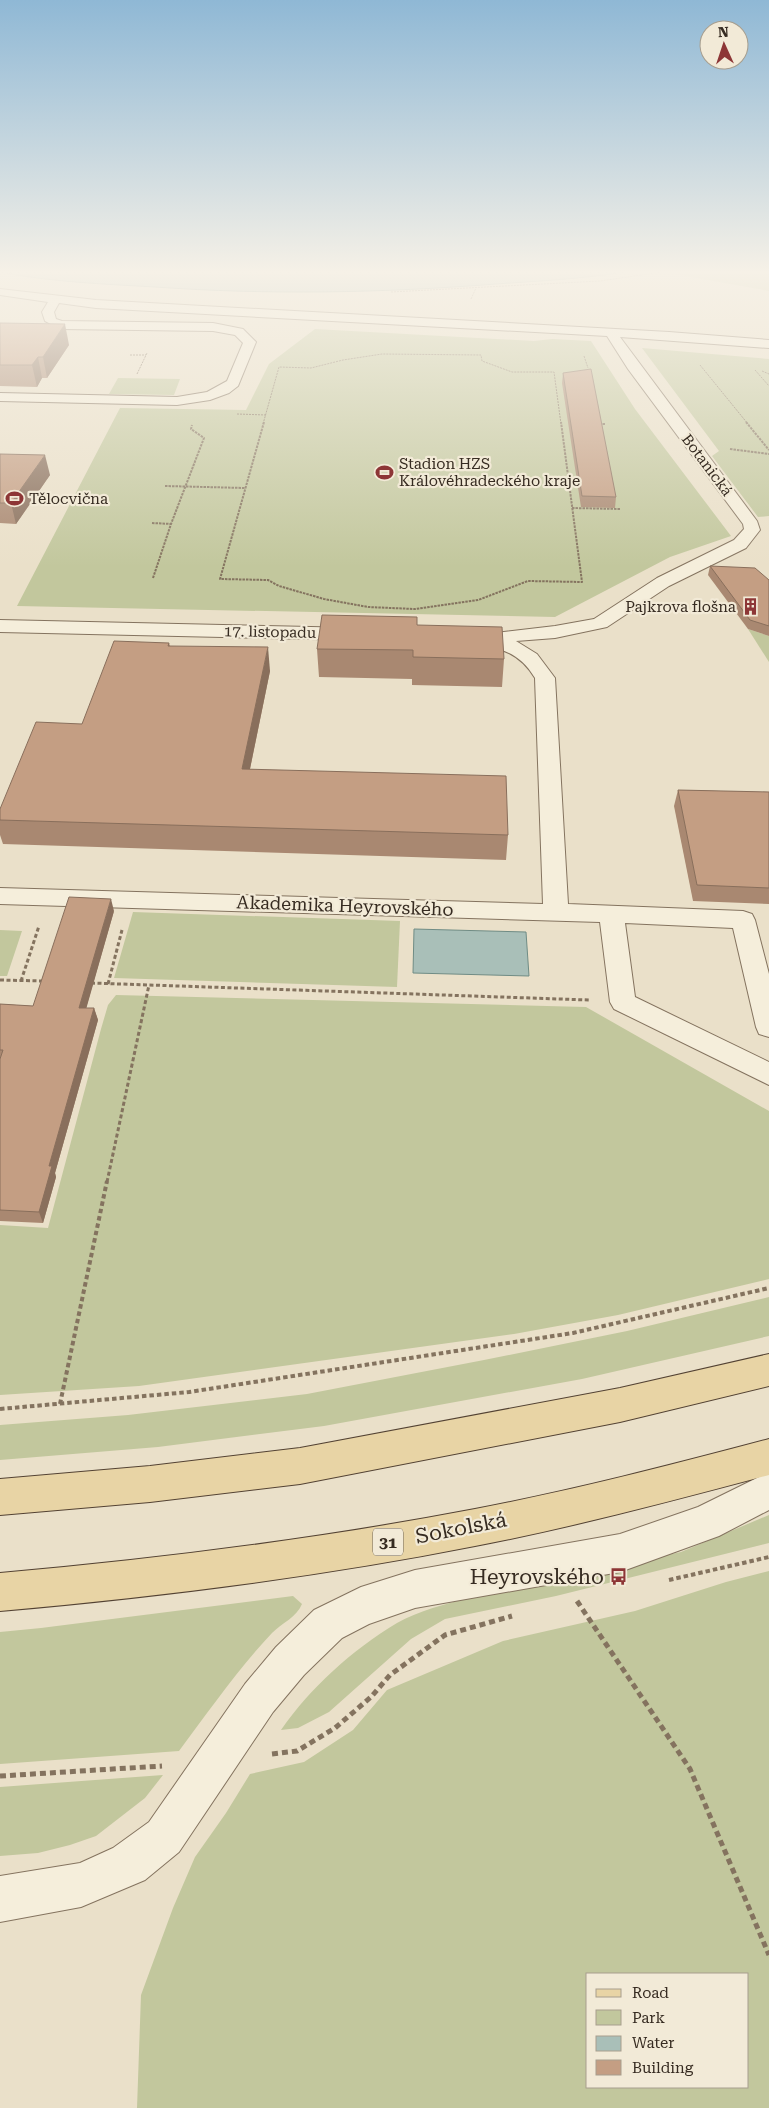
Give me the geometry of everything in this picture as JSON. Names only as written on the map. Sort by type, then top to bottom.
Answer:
[{"type":"main road","points":[[0,1497],[150,1484],[300,1466],[620,1405],[769,1370]]},
{"type":"main road","name":"Sokolská","points":[[0,1592],[85,1585],[299,1557],[439,1534],[632,1494],[769,1458]]},
{"type":"street","points":[[0,397],[68,398],[90,402],[177,401],[210,396],[224,390],[233,383],[238,370]]},
{"type":"street","name":"Botanická","points":[[486,639],[555,632],[600,623],[663,582],[740,544],[752,530],[751,524],[636,370]]},
{"type":"street","points":[[68,398],[75,384]]},
{"type":"street","name":"17. listopadu","points":[[0,626],[370,634]]},
{"type":"street","points":[[448,636],[486,639],[508,645],[538,663],[546,678],[556,912]]},
{"type":"street","name":"Akademika Heyrovského","points":[[0,896],[556,912],[742,920],[769,1027]]},
{"type":"street","points":[[611,914],[623,1002],[769,1074]]},
{"type":"street","points":[[0,1899],[81,1885],[129,1864],[164,1837],[260,1698],[290,1661],[328,1624],[360,1607],[415,1589],[620,1553],[706,1523],[769,1490]]},
{"type":"path","points":[[135,376],[138,370]]},
{"type":"path","points":[[278,370],[220,579],[268,580],[279,586],[324,599],[368,607],[415,608],[478,600],[528,581],[582,582],[554,372],[508,370]]},
{"type":"path","points":[[705,370],[769,450]]},
{"type":"path","points":[[756,370],[769,386]]},
{"type":"path","points":[[153,578],[171,524],[204,438],[190,429],[194,420]]},
{"type":"path","points":[[597,424],[606,424]]},
{"type":"path","points":[[726,449],[769,454]]},
{"type":"path","points":[[165,486],[245,488]]},
{"type":"path","points":[[572,508],[620,509]]},
{"type":"path","points":[[152,523],[171,524]]},
{"type":"path","points":[[21,980],[48,898]]},
{"type":"path","points":[[108,984],[130,900]]},
{"type":"path","points":[[0,980],[50,982]]},
{"type":"path","points":[[89,983],[623,1002]]},
{"type":"path","points":[[60,1404],[149,986]]},
{"type":"path","points":[[0,1409],[189,1392],[573,1333],[769,1288]]},
{"type":"path","points":[[664,1581],[769,1557]]},
{"type":"path","points":[[569,1603],[587,1599]]},
{"type":"path","points":[[577,1601],[690,1769],[769,1955]]},
{"type":"path","points":[[0,1776],[216,1762],[297,1751],[335,1728],[371,1697],[390,1675],[446,1635],[471,1626],[518,1614]]},
{"type":"green space","name":"Stadion HZS Královéhradeckého kraje","points":[[266,370],[610,370],[635,409],[731,536],[670,557],[555,617],[17,606],[120,408],[246,410]]},
{"type":"green space","points":[[659,370],[769,370],[769,516],[758,517],[712,456],[719,451]]},
{"type":"green space","points":[[118,378],[180,379],[174,395],[109,394]]},
{"type":"green space","points":[[748,629],[769,636],[769,662]]},
{"type":"green space","points":[[133,912],[400,921],[397,987],[114,978]]},
{"type":"green space","points":[[0,930],[22,931],[7,976],[0,976]]},
{"type":"green space","points":[[116,995],[586,1007],[769,1111],[769,1279],[618,1315],[514,1334],[139,1386],[0,1395],[0,1225],[48,1228],[108,1005]]},
{"type":"green space","points":[[769,1297],[769,1336],[582,1379],[324,1426],[158,1447],[0,1460],[0,1425],[128,1415],[307,1394],[627,1331]]},
{"type":"green space","points":[[769,1515],[769,1543],[556,1596],[445,1619],[411,1639],[329,1712],[298,1728],[281,1730],[305,1699],[348,1658],[380,1634],[414,1615],[441,1605],[469,1598],[681,1552]]},
{"type":"green space","points":[[769,1571],[769,2108],[137,2108],[141,1995],[173,1908],[195,1857],[226,1813],[250,1774],[304,1762],[353,1730],[387,1690],[503,1641],[635,1611],[726,1582]]},
{"type":"green space","points":[[293,1596],[302,1604],[300,1609],[272,1633],[247,1661],[179,1751],[0,1764],[0,1632]]},
{"type":"green space","points":[[163,1775],[145,1798],[96,1836],[38,1853],[0,1856],[0,1787]]},
{"type":"water","points":[[414,929],[526,932],[529,976],[413,973]]},
{"type":"building","points":[[591,370],[616,497],[582,496],[563,373]]},
{"type":"building","points":[[0,454],[45,455],[11,503],[0,503]]},
{"type":"building","name":"Pajkrova flošna","points":[[710,566],[755,568],[769,580],[769,626],[750,620]]},
{"type":"building","points":[[322,615],[417,617],[417,625],[502,627],[504,659],[413,657],[413,650],[317,649]]},
{"type":"building","points":[[114,641],[169,643],[168,646],[268,647],[242,769],[506,776],[508,835],[0,820],[0,809],[36,722],[82,724]]},
{"type":"building","points":[[678,790],[769,792],[769,888],[697,885]]},
{"type":"building","points":[[69,897],[111,899],[79,1008],[94,1008],[49,1166],[52,1166],[39,1212],[0,1210],[0,1059],[3,1050],[0,1050],[0,1004],[33,1006]]},
{"type":"place","name":"Stadion HZS Královéhradeckého kraje","points":[[385,473]]},
{"type":"place","name":"Tělocvična","points":[[15,499]]},
{"type":"place","name":"Pajkrova flošna","points":[[750,607]]},
{"type":"place","name":"Heyrovského","points":[[618,1577]]}]
